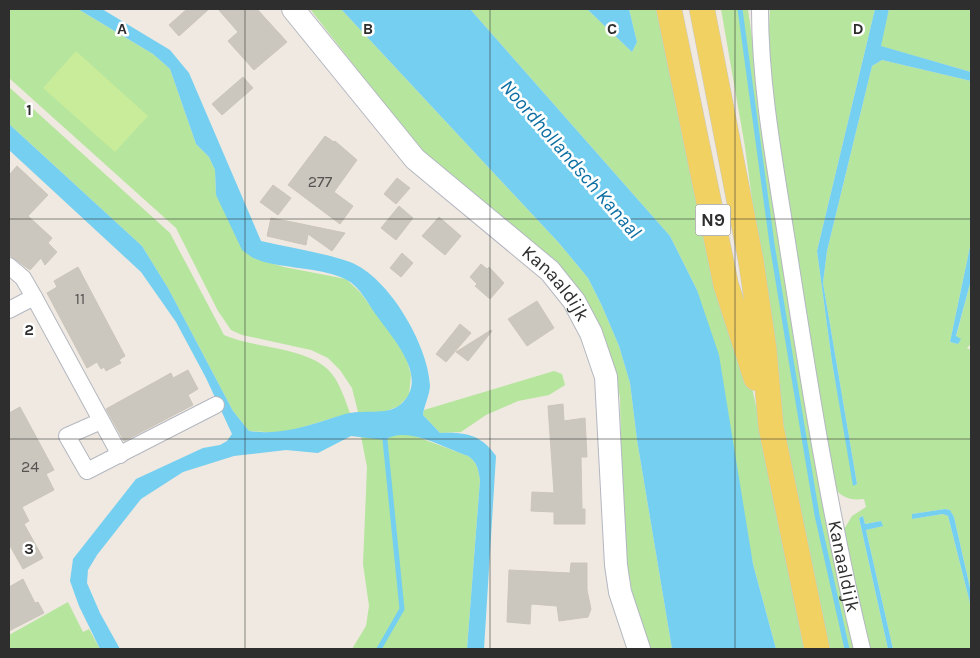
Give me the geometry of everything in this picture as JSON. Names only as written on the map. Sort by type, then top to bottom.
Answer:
[{"type":"main road","name":"N9","points":[[669,9],[726,285],[771,427],[817,649]]},
{"type":"main road","name":"N9","points":[[702,9],[751,262],[764,349],[771,427]]},
{"type":"street","name":"Kanaaldijk","points":[[293,9],[414,159],[550,271],[574,301],[591,333],[606,377],[616,566],[620,592],[639,649]]},
{"type":"street","name":"Kanaaldijk","points":[[760,9],[760,34],[770,128],[804,350],[831,510],[862,649]]},
{"type":"street","points":[[9,266],[24,278],[120,455]]},
{"type":"street","points":[[9,310],[34,297]]},
{"type":"street","points":[[101,421],[67,436],[87,471],[216,405]]},
{"type":"green space","points":[[9,9],[78,9],[153,54],[170,69],[196,144],[209,157],[215,170],[216,195],[253,258],[284,267],[346,279],[360,292],[406,357],[411,375],[409,395],[399,406],[384,412],[358,412],[352,388],[340,370],[328,358],[311,350],[242,335],[231,330],[218,311],[176,228],[9,78]]},
{"type":"green space","points":[[310,9],[341,9],[559,243],[588,278],[619,346],[630,383],[637,440],[672,649],[648,649],[636,613],[623,543],[620,397],[612,364],[567,279],[534,243],[421,151]]},
{"type":"green space","points":[[470,9],[587,9],[632,52],[637,42],[629,9],[667,9],[759,419],[808,649],[776,649],[753,564],[697,290],[670,236]]},
{"type":"green space","points":[[721,9],[748,9],[774,196],[818,481],[831,546],[856,649],[827,649],[782,423],[745,147]]},
{"type":"green space","points":[[770,9],[875,9],[817,251],[832,362],[854,485],[857,484],[823,283],[827,251],[872,66],[882,60],[971,81],[971,242],[950,342],[958,344],[960,339],[956,337],[971,280],[971,344],[967,348],[971,350],[971,592],[954,517],[950,510],[945,509],[912,514],[912,519],[943,514],[948,516],[971,607],[971,649],[893,649],[866,530],[882,526],[881,521],[865,524],[863,516],[859,518],[888,649],[868,649],[843,531],[852,516],[866,507],[864,499],[846,497],[839,493],[833,485],[774,112],[768,45]]},
{"type":"green space","points":[[889,9],[971,9],[971,72],[880,46]]},
{"type":"green space","points":[[76,51],[148,116],[115,152],[43,88]]},
{"type":"green space","points":[[9,87],[170,233],[224,335],[237,340],[297,353],[323,365],[338,383],[350,413],[283,433],[249,431],[233,411],[168,288],[142,246],[9,124]]},
{"type":"green space","points":[[554,371],[562,374],[565,385],[549,395],[518,401],[486,415],[461,432],[440,433],[423,415],[424,410]]},
{"type":"green space","points":[[407,433],[468,456],[474,461],[478,469],[480,480],[467,649],[352,649],[366,626],[369,606],[363,564],[367,467],[361,436],[385,440],[393,435]]},
{"type":"green space","points":[[68,602],[83,632],[89,629],[100,649],[10,649],[9,635]]},
{"type":"water","points":[[78,9],[102,9],[170,50],[189,73],[261,241],[350,262],[365,270],[379,282],[404,314],[414,332],[428,369],[430,385],[423,415],[440,433],[457,433],[471,436],[484,443],[496,456],[484,649],[467,649],[480,480],[477,466],[468,456],[426,439],[404,435],[394,436],[385,440],[351,436],[318,453],[286,450],[234,456],[183,472],[141,499],[97,555],[88,570],[87,583],[100,613],[120,649],[100,649],[79,606],[70,581],[73,559],[136,479],[203,448],[220,445],[227,441],[232,434],[206,378],[176,322],[141,272],[9,150],[9,124],[142,246],[168,288],[233,411],[249,431],[274,432],[309,425],[345,414],[388,410],[400,405],[409,395],[412,383],[411,371],[399,347],[363,296],[350,282],[328,273],[264,262],[253,258],[242,250],[216,195],[215,170],[209,157],[196,144],[170,69],[153,54]]},
{"type":"water","name":"Noordhollandsch Kanaal","points":[[341,9],[470,9],[670,236],[697,290],[719,355],[753,564],[776,649],[672,649],[637,440],[630,383],[619,346],[588,278],[559,243]]},
{"type":"water","points":[[587,9],[629,9],[637,42],[632,52]]},
{"type":"water","points":[[875,9],[889,9],[881,46],[971,72],[971,81],[882,60],[872,66],[827,251],[823,283],[857,484],[853,486],[832,362],[817,251]]},
{"type":"water","points":[[971,242],[971,280],[956,336],[961,339],[958,344],[950,342]]},
{"type":"water","points":[[945,509],[950,510],[954,517],[971,592],[971,607],[948,516],[943,514],[912,519],[912,514]]},
{"type":"water","points":[[863,516],[865,524],[881,521],[883,526],[866,530],[893,649],[888,649],[859,518]]},
{"type":"building","points":[[187,9],[209,9],[179,36],[169,25]]},
{"type":"building","points":[[218,9],[257,9],[287,42],[254,70],[228,41],[238,32]]},
{"type":"building","points":[[243,77],[253,88],[222,115],[212,104]]},
{"type":"building","points":[[325,136],[335,141],[357,160],[334,192],[353,206],[340,224],[288,185]]},
{"type":"building","points":[[17,166],[48,195],[28,216],[52,238],[48,243],[57,252],[45,265],[41,258],[30,270],[9,255],[9,175]]},
{"type":"building","points":[[397,178],[410,188],[396,204],[384,194]]},
{"type":"building","points":[[273,185],[291,198],[278,215],[260,202]]},
{"type":"building","points":[[399,206],[413,218],[396,240],[381,228]]},
{"type":"building","points":[[439,217],[461,236],[445,255],[422,236]]},
{"type":"building","points":[[271,218],[345,233],[332,251],[308,234],[306,245],[267,236]]},
{"type":"building","points":[[402,253],[413,263],[401,277],[390,268]]},
{"type":"building","points":[[481,264],[487,269],[489,267],[504,283],[490,299],[475,286],[477,284],[470,277]]},
{"type":"building","points":[[78,267],[125,356],[119,360],[121,363],[106,371],[104,367],[101,369],[97,362],[87,368],[47,293],[57,287],[54,281]]},
{"type":"building","points":[[537,301],[554,328],[527,346],[508,319]]},
{"type":"building","points":[[460,324],[471,333],[446,362],[436,354]]},
{"type":"building","points":[[491,330],[468,361],[456,352]]},
{"type":"building","points":[[188,370],[198,389],[188,395],[193,405],[124,441],[106,409],[171,373],[173,378]]},
{"type":"building","points":[[563,404],[564,421],[585,418],[587,457],[581,457],[582,509],[585,509],[585,524],[554,524],[554,512],[531,511],[532,492],[554,493],[548,406]]},
{"type":"building","points":[[20,407],[54,470],[46,474],[54,490],[22,507],[29,521],[24,524],[43,558],[23,569],[9,544],[9,413]]},
{"type":"building","points":[[571,563],[587,563],[587,590],[591,609],[588,617],[559,621],[557,606],[531,604],[530,624],[507,622],[509,570],[570,573]]},
{"type":"building","points":[[23,579],[35,603],[38,602],[44,613],[9,631],[9,587]]},
{"type":"waterway","points":[[740,9],[772,244],[791,360],[817,515],[847,649]]},
{"type":"waterway","points":[[379,649],[402,609],[385,440]]}]
